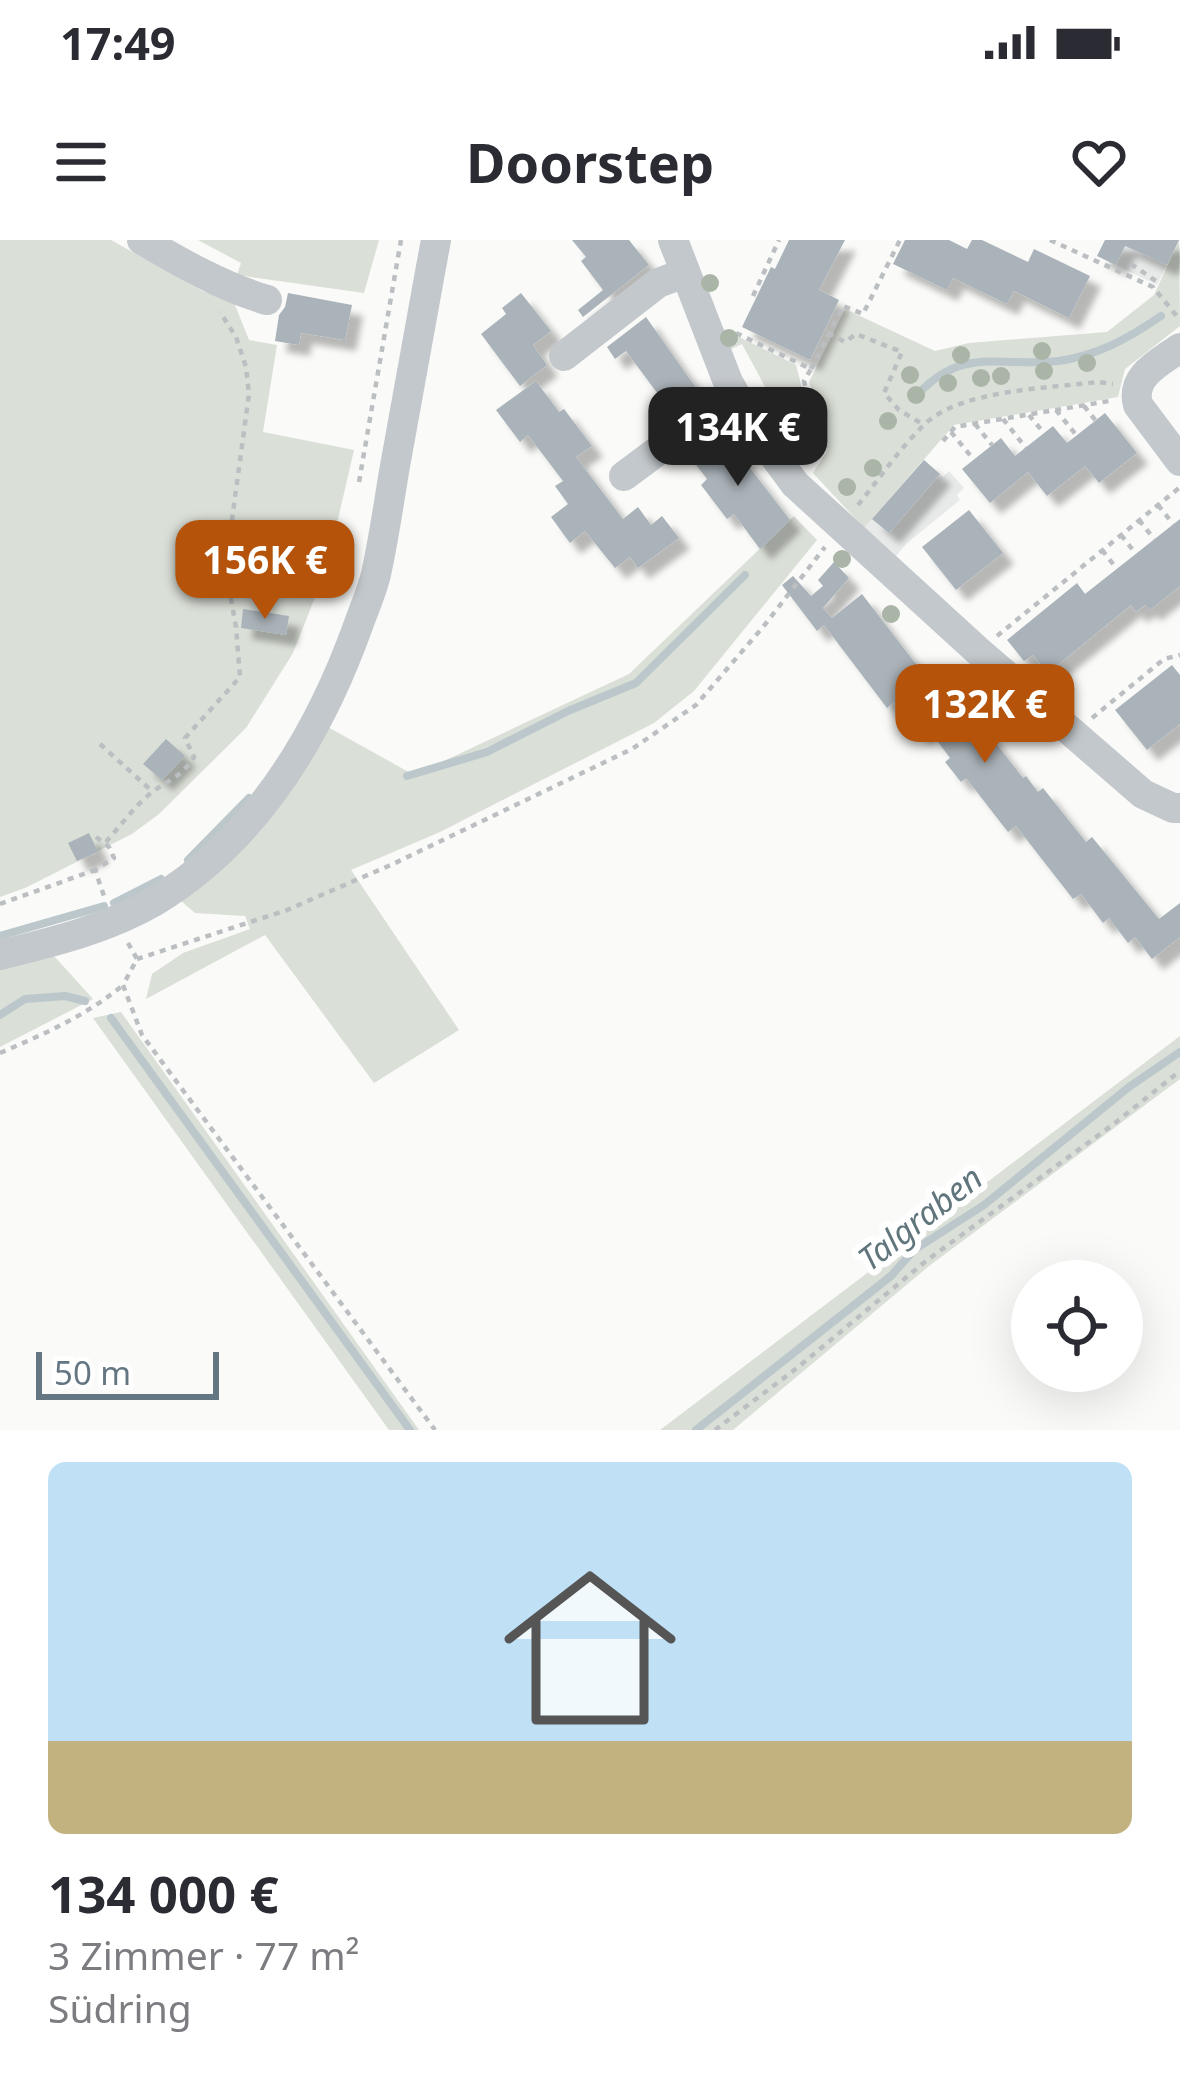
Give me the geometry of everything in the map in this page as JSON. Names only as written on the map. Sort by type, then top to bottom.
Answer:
[{"type":"street","points":[[142,240],[244,293],[267,300]]},
{"type":"street","points":[[0,955],[64,940],[155,901],[218,851],[267,801],[319,719],[375,577],[436,240]]},
{"type":"street","points":[[673,240],[734,394],[795,484],[1143,794],[1180,808]]},
{"type":"street","points":[[564,356],[658,283],[685,273]]},
{"type":"street","points":[[1180,348],[1144,374],[1136,392],[1138,405],[1180,461]]},
{"type":"street","points":[[624,476],[734,394]]},
{"type":"path","points":[[359,482],[401,240]]},
{"type":"path","points":[[753,296],[779,240]]},
{"type":"path","points":[[795,484],[821,452],[804,381],[843,305],[863,314],[900,240]]},
{"type":"path","points":[[1050,240],[1153,287],[1180,320]]},
{"type":"path","points":[[1131,264],[1156,280],[1153,287]]},
{"type":"path","points":[[104,844],[152,792],[180,776],[192,762],[185,738],[239,677],[227,577],[249,394],[236,337],[207,296],[209,276]]},
{"type":"path","points":[[701,316],[811,369]]},
{"type":"path","points":[[828,333],[845,342],[856,334],[902,352],[884,394],[924,425]]},
{"type":"path","points":[[0,1054],[98,1005],[123,985],[137,958],[308,901],[651,738],[696,705],[924,425],[955,405],[1098,382],[1136,392]]},
{"type":"path","points":[[943,441],[955,427],[1084,406],[1136,392]]},
{"type":"path","points":[[1084,406],[1096,421]]},
{"type":"path","points":[[1056,410],[1078,436]]},
{"type":"path","points":[[1029,415],[1044,433]]},
{"type":"path","points":[[1003,419],[1025,448]]},
{"type":"path","points":[[975,424],[992,445]]},
{"type":"path","points":[[951,432],[974,460]]},
{"type":"path","points":[[978,651],[1180,487]]},
{"type":"path","points":[[1158,505],[1173,524]]},
{"type":"path","points":[[1139,520],[1154,539]]},
{"type":"path","points":[[1120,535],[1136,554]]},
{"type":"path","points":[[1102,550],[1117,569]]},
{"type":"path","points":[[1061,583],[1068,591]]},
{"type":"path","points":[[1043,598],[1049,606]]},
{"type":"path","points":[[1024,613],[1030,621]]},
{"type":"path","points":[[1073,733],[1164,659],[1180,655]]},
{"type":"path","points":[[100,744],[152,792]]},
{"type":"path","points":[[0,904],[96,874],[114,858],[96,837]]},
{"type":"path","points":[[113,921],[137,958]]},
{"type":"path","points":[[123,985],[142,1035],[435,1430]]},
{"type":"path","points":[[715,1430],[926,1261],[1180,1071]]},
{"type":"shaded area","points":[[0,240],[111,240],[202,291],[233,300],[249,340],[277,345],[263,432],[354,450],[327,567],[293,653],[246,728],[159,814],[132,834],[0,897]]},
{"type":"shaded area","points":[[198,240],[379,240],[364,293],[237,275],[241,263]]},
{"type":"shaded area","points":[[1105,240],[1179,240],[1157,285],[1097,256]]},
{"type":"shaded area","points":[[1179,240],[1180,326],[1125,369],[1118,397],[954,425],[864,528],[813,473],[827,451],[809,382],[845,309],[935,351],[969,343],[1107,332],[1154,295]]},
{"type":"shaded area","points":[[719,327],[796,365],[818,449],[812,456],[777,409],[742,344],[727,351]]},
{"type":"shaded area","points":[[924,460],[943,477],[949,471],[964,488],[957,495],[960,500],[896,556],[864,528]]},
{"type":"shaded area","points":[[794,516],[817,540],[694,691],[654,723],[440,832],[351,870],[459,1030],[374,1083],[265,935],[146,999],[152,974],[183,953],[250,929],[245,916],[195,913],[180,900],[326,726],[414,775],[629,674]]},
{"type":"shaded area","points":[[54,956],[93,999],[0,1047],[0,969]]},
{"type":"shaded area","points":[[121,1012],[419,1430],[389,1430],[93,1018]]},
{"type":"shaded area","points":[[1180,1036],[1180,1079],[929,1266],[733,1430],[660,1430]]},
{"type":"building","points":[[572,240],[629,240],[649,265],[583,317],[578,310],[603,290]]},
{"type":"building","points":[[789,240],[845,240],[819,290],[839,300],[810,360],[742,327]]},
{"type":"building","points":[[905,240],[949,240],[967,249],[972,240],[982,240],[1028,262],[1034,249],[1090,276],[1069,318],[1014,291],[1007,304],[953,278],[947,290],[893,264]]},
{"type":"building","points":[[1105,240],[1179,240],[1167,265],[1125,246],[1116,265],[1097,256]]},
{"type":"building","points":[[288,293],[352,305],[345,340],[301,333],[299,345],[275,341]]},
{"type":"building","points":[[521,293],[551,331],[533,345],[547,365],[520,386],[481,334],[506,314],[502,308]]},
{"type":"building","points":[[646,317],[699,392],[663,422],[672,413],[626,351],[615,359],[607,347]]},
{"type":"building","points":[[536,381],[592,446],[576,457],[623,519],[638,507],[651,525],[662,516],[679,538],[638,568],[630,557],[615,568],[585,531],[570,543],[551,517],[568,504],[555,486],[563,481],[528,435],[520,442],[496,410]]},
{"type":"building","points":[[1105,413],[1137,453],[1099,483],[1085,466],[1047,496],[1028,472],[990,503],[962,469],[1001,438],[1015,456],[1053,426],[1067,443]]},
{"type":"building","points":[[720,429],[790,520],[760,549],[734,514],[727,519],[701,485],[707,479],[687,453]]},
{"type":"building","points":[[924,460],[940,474],[889,533],[872,519]]},
{"type":"building","points":[[969,510],[1003,553],[956,590],[922,547]]},
{"type":"building","points":[[1180,519],[1180,586],[1150,610],[1145,605],[1136,612],[1131,605],[1048,673],[1033,655],[1024,661],[1007,640],[1077,583],[1085,594]]},
{"type":"building","points":[[834,562],[849,578],[823,608],[832,618],[862,594],[963,717],[967,714],[981,731],[984,728],[1023,778],[1038,792],[1043,788],[1086,842],[1092,837],[1159,919],[1180,903],[1180,937],[1152,959],[1135,937],[1128,943],[1109,918],[1103,923],[1081,894],[1073,899],[1016,826],[1008,832],[966,778],[961,782],[927,727],[919,734],[894,702],[887,708],[824,625],[817,631],[782,585],[793,576],[811,596],[823,586],[818,580]]},
{"type":"building","points":[[243,609],[289,616],[286,635],[241,628]]},
{"type":"building","points":[[1172,665],[1180,675],[1180,724],[1147,750],[1115,710]]},
{"type":"building","points":[[166,739],[185,756],[162,780],[143,764]]},
{"type":"building","points":[[89,833],[98,852],[77,861],[68,843]]},
{"type":"waterway","points":[[919,393],[936,378],[968,364],[1058,361],[1086,355],[1125,339],[1161,316]]},
{"type":"waterway","points":[[407,776],[487,752],[636,683],[745,575]]},
{"type":"waterway","points":[[188,860],[249,798]]},
{"type":"waterway","points":[[114,903],[161,879]]},
{"type":"waterway","points":[[0,936],[104,906]]},
{"type":"waterway","points":[[0,1015],[25,999],[65,996],[85,1001]]},
{"type":"waterway","points":[[111,1018],[410,1430]]},
{"type":"waterway","name":"Talgraben","points":[[696,1430],[891,1276],[914,1250],[984,1205],[1129,1087],[1180,1052]]}]
